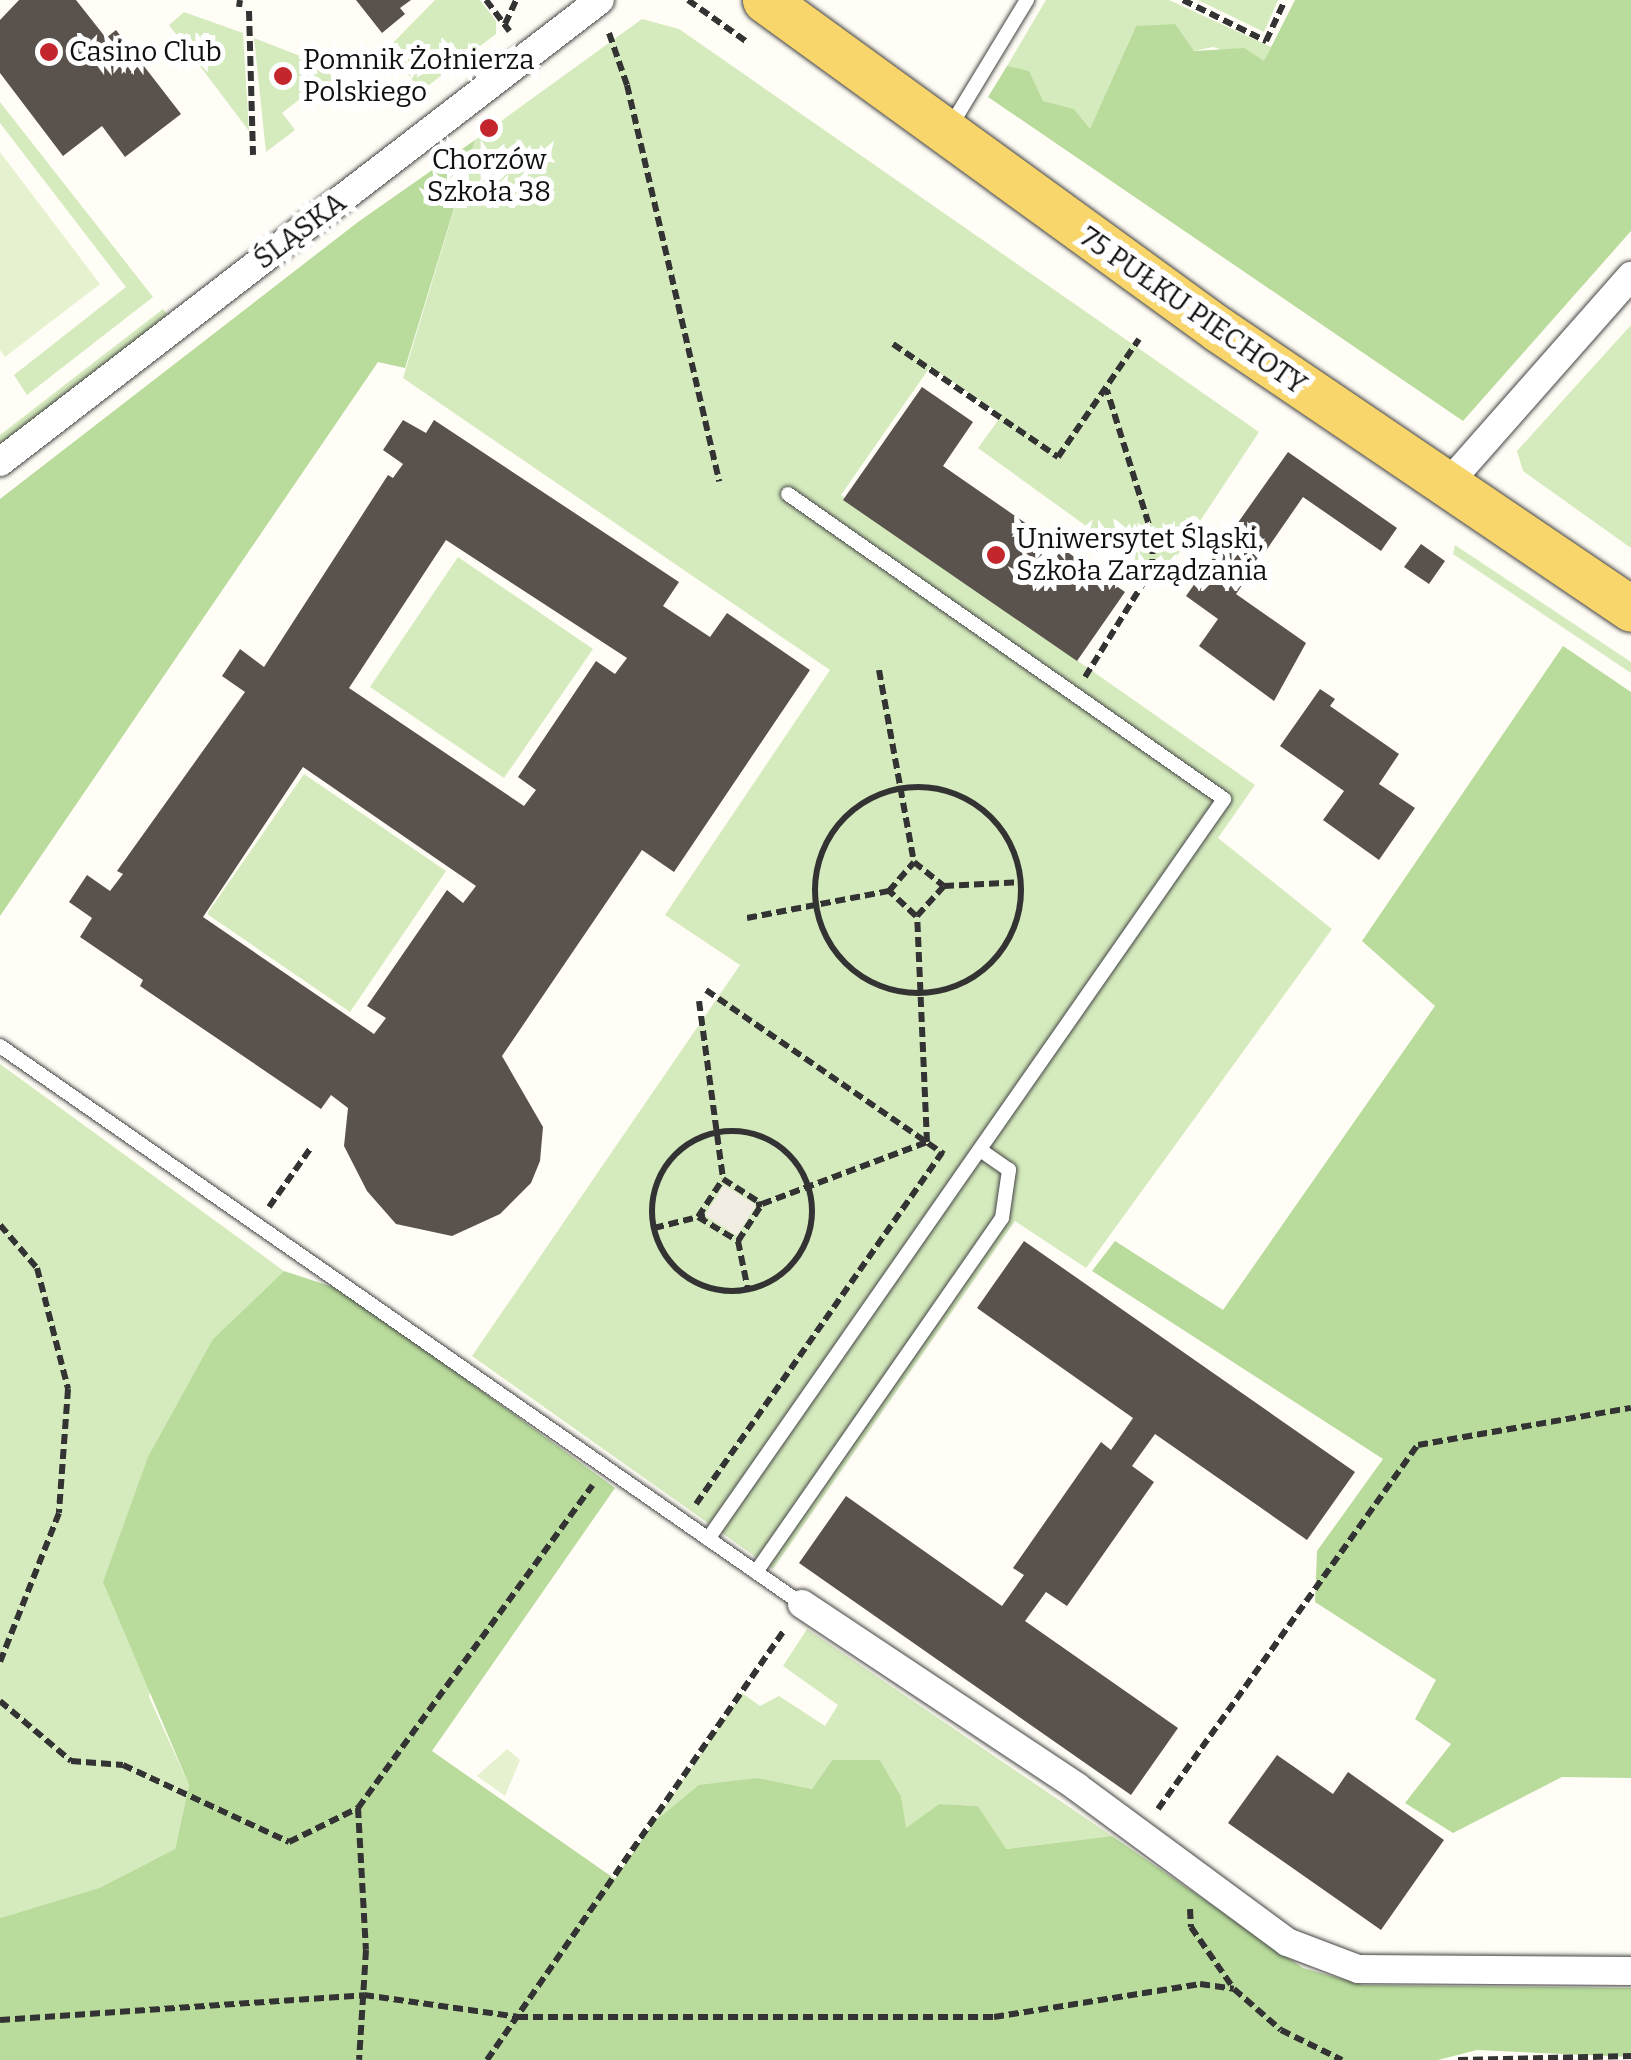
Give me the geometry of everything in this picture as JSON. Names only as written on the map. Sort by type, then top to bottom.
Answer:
[{"type":"main road","name":"75 PUŁKU PIECHOTY","points":[[765,0],[949,129],[1029,196],[1444,488],[1631,608]]},
{"type":"street","name":"ŚLĄSKA","points":[[0,462],[600,0]]},
{"type":"street","points":[[1444,488],[1631,276]]},
{"type":"street","points":[[802,1604],[1140,1834],[1287,1942],[1358,1969],[1631,1971]]},
{"type":"lane","points":[[949,129],[1028,0]]},
{"type":"lane","points":[[708,1539],[1224,800],[788,494]]},
{"type":"lane","points":[[0,1046],[802,1604]]},
{"type":"lane","points":[[756,1572],[1002,1218],[1009,1170],[980,1150]]},
{"type":"path","points":[[486,0],[511,34]]},
{"type":"path","points":[[505,24],[516,0]]},
{"type":"path","points":[[688,0],[717,21]]},
{"type":"path","points":[[1183,0],[1266,41],[1285,0]]},
{"type":"path","points":[[249,10],[253,156]]},
{"type":"path","points":[[608,32],[628,86],[719,481]]},
{"type":"path","points":[[893,344],[1058,457],[1139,339]]},
{"type":"path","points":[[1074,694],[1152,570],[1153,538],[1106,389]]},
{"type":"path","points":[[879,670],[914,862],[944,886],[1022,882]]},
{"type":"path","points":[[900,787],[936,788],[968,799],[1005,834],[1022,882],[1019,916],[994,960],[952,988],[918,994],[884,989],[854,973],[831,948],[816,910],[814,882],[822,849],[842,820],[868,798],[900,787]]},
{"type":"path","points":[[746,918],[816,910],[888,891],[914,862]]},
{"type":"path","points":[[926,1142],[917,916],[944,886]]},
{"type":"path","points":[[888,891],[917,916]]},
{"type":"path","points":[[706,990],[966,1169]]},
{"type":"path","points":[[654,1228],[701,1216],[723,1179],[720,1131],[698,1001]]},
{"type":"path","points":[[720,1131],[743,1131],[775,1143],[800,1167],[810,1188],[807,1240],[783,1272],[748,1290],[700,1284],[663,1251],[654,1228],[652,1207],[666,1166],[681,1149],[720,1131]]},
{"type":"path","points":[[748,1290],[738,1242],[759,1205],[926,1142]]},
{"type":"path","points":[[288,1180],[310,1149]]},
{"type":"path","points":[[684,1522],[942,1153]]},
{"type":"path","points":[[723,1179],[759,1205]]},
{"type":"path","points":[[701,1216],[738,1242]]},
{"type":"path","points":[[0,1225],[36,1268],[68,1389],[59,1514],[0,1662]]},
{"type":"path","points":[[1140,1834],[1418,1445],[1631,1408]]},
{"type":"path","points":[[0,1701],[71,1761],[123,1765],[288,1842],[358,1808],[606,1468]]},
{"type":"path","points":[[487,2060],[802,1604]]},
{"type":"path","points":[[358,1808],[364,1995],[360,2060]]},
{"type":"path","points":[[1192,1871],[1191,1927],[1234,1989],[1281,2030],[1342,2060]]},
{"type":"path","points":[[0,2020],[364,1995],[518,2017],[994,2017],[1200,1984],[1234,1989]]},
{"type":"path","points":[[1458,2060],[1631,2056]]},
{"type":"green space","points":[[435,0],[480,0],[496,21],[496,34],[421,91],[388,48]]},
{"type":"green space","points":[[1046,0],[1169,0],[1271,47],[1264,62],[1213,47],[1194,51],[1136,26],[1090,130],[1074,109],[1043,102],[1007,66]]},
{"type":"green space","points":[[1198,0],[1278,0],[1264,32]]},
{"type":"green space","points":[[1295,0],[1631,0],[1631,231],[1463,421],[988,97],[1007,66],[1029,71],[1043,101],[1074,109],[1090,129],[1136,26],[1175,24],[1194,51],[1244,48],[1264,61]]},
{"type":"green space","points":[[184,12],[243,33],[249,131],[169,25]]},
{"type":"green space","points":[[642,19],[679,29],[1259,432],[1161,580],[978,448],[1002,415],[930,367],[841,495],[1255,785],[1218,838],[1332,929],[1086,1268],[1015,1221],[773,1569],[472,1356],[740,965],[665,915],[830,670],[403,378],[475,140]]},
{"type":"green space","points":[[254,38],[308,59],[317,56],[345,94],[338,98],[323,81],[282,113],[295,130],[266,152]]},
{"type":"green space","points":[[0,102],[153,297],[27,395],[14,375],[126,287],[0,123]]},
{"type":"green space","points":[[475,140],[405,368],[378,362],[0,916],[0,499],[358,222]]},
{"type":"green space","points":[[0,152],[100,284],[5,357],[0,350]]},
{"type":"green space","points":[[163,309],[169,316],[0,445],[0,435]]},
{"type":"green space","points":[[1631,325],[1631,548],[1523,471],[1517,451]]},
{"type":"green space","points":[[1455,545],[1631,662],[1631,673],[1453,554]]},
{"type":"green space","points":[[458,557],[593,649],[504,778],[370,687]]},
{"type":"green space","points":[[1563,646],[1631,692],[1631,1778],[1562,1777],[1453,1833],[1405,1803],[1451,1744],[1415,1719],[1436,1680],[1315,1602],[1317,1551],[1383,1459],[1092,1271],[1115,1241],[1223,1310],[1435,1006],[1362,941]]},
{"type":"green space","points":[[304,774],[446,871],[350,1012],[207,914]]},
{"type":"green space","points":[[0,1064],[284,1271],[213,1339],[149,1697],[189,1785],[175,1849],[99,1888],[0,1918]]},
{"type":"green space","points":[[284,1271],[345,1291],[615,1488],[432,1751],[615,1879],[654,1822],[699,1785],[758,1778],[812,1789],[832,1760],[880,1760],[901,1796],[906,1828],[939,1804],[978,1806],[1006,1849],[1112,1836],[1303,1968],[1363,1985],[1631,1988],[1631,2057],[1477,2050],[1438,2060],[0,2060],[0,1918],[99,1888],[175,1849],[189,1785],[103,1582],[148,1457],[213,1339]]},
{"type":"green space","points":[[807,1629],[1112,1836],[1005,1849],[978,1806],[939,1804],[905,1829],[901,1796],[880,1760],[832,1760],[812,1789],[758,1778],[654,1822],[742,1693],[760,1706],[779,1696],[825,1726],[838,1705],[783,1666]]},
{"type":"green space","points":[[507,1749],[520,1760],[505,1796],[477,1776]]},
{"type":"shaded area","points":[[724,1185],[756,1205],[737,1236],[705,1215]]},
{"type":"building","points":[[19,0],[76,0],[106,38],[116,30],[181,114],[125,157],[102,126],[63,156],[0,73],[0,20]]},
{"type":"building","points":[[356,0],[411,0],[400,8],[405,14],[382,33]]},
{"type":"building","name":"Uniwersytet Śląski, Szkoła Zarządzania","points":[[922,387],[973,422],[943,466],[1125,592],[1077,661],[843,500]]},
{"type":"building","points":[[403,420],[426,433],[434,420],[679,582],[663,606],[710,637],[727,613],[810,670],[674,872],[642,850],[502,1056],[543,1127],[540,1161],[531,1183],[500,1214],[452,1236],[396,1224],[367,1191],[344,1146],[348,1108],[331,1095],[321,1109],[140,986],[143,980],[80,937],[92,918],[69,902],[87,875],[110,891],[123,874],[117,871],[245,692],[222,676],[240,649],[264,667],[388,475],[393,478],[403,464],[383,450]],"holes":[[[446,540],[627,658],[615,674],[596,661],[518,777],[536,790],[524,806],[349,688]],[[303,767],[476,886],[463,903],[447,890],[367,1006],[386,1018],[374,1034],[203,917]]]},
{"type":"building","points":[[1288,452],[1397,528],[1381,551],[1303,497],[1236,594],[1306,643],[1274,701],[1199,646],[1218,619],[1186,596]]},
{"type":"building","points":[[1421,544],[1445,561],[1429,584],[1404,567]]},
{"type":"building","points":[[1320,689],[1335,699],[1330,706],[1399,754],[1379,784],[1415,808],[1379,860],[1323,820],[1344,791],[1280,746]]},
{"type":"building","points":[[1024,1241],[1355,1472],[1307,1540],[1155,1434],[1132,1466],[1154,1482],[1067,1606],[1046,1592],[1025,1621],[1178,1728],[1131,1795],[799,1563],[846,1496],[1002,1606],[1024,1575],[1013,1568],[1101,1442],[1111,1450],[1133,1418],[977,1308]]},
{"type":"building","points":[[1277,1755],[1333,1794],[1348,1772],[1444,1840],[1381,1930],[1228,1823]]},
{"type":"place","name":"Casino Club","points":[[49,52]]},
{"type":"place","name":"Pomnik Żołnierza Polskiego","points":[[283,76]]},
{"type":"place","name":"Chorzów Szkoła 38","points":[[489,128]]},
{"type":"place","name":"Uniwersytet Śląski, Szkoła Zarządzania","points":[[996,555]]}]
